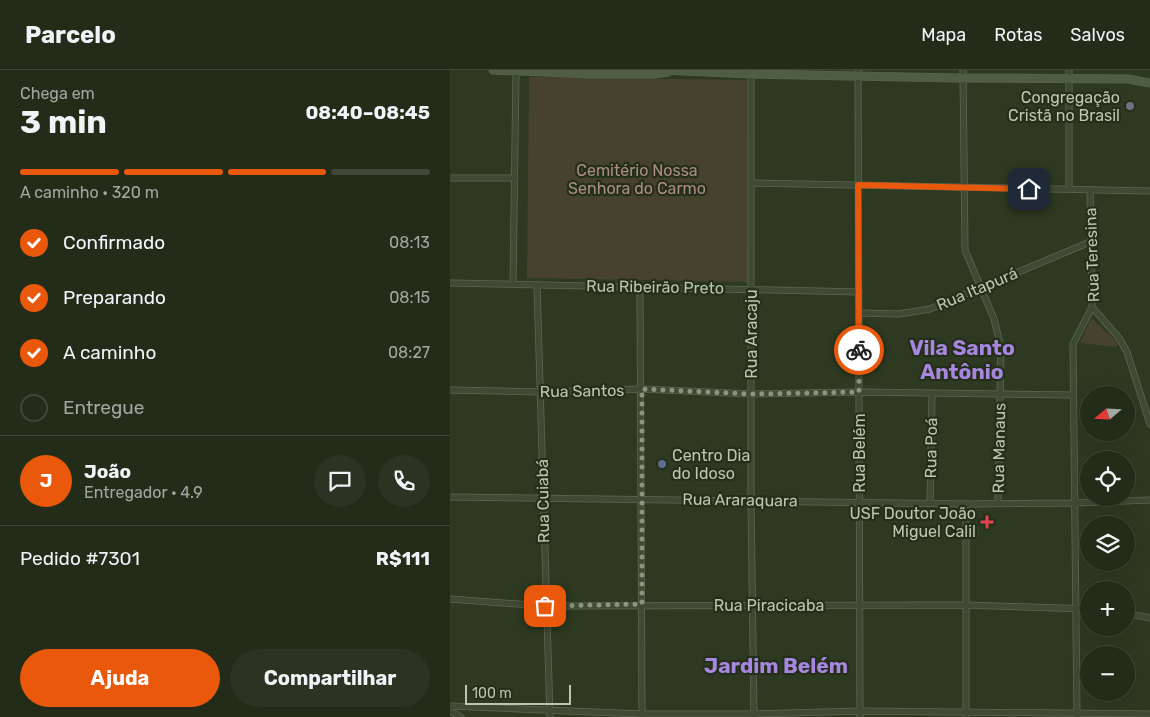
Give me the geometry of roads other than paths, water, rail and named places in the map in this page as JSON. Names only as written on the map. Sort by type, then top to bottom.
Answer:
[{"type":"main road","points":[[493,70],[591,74],[655,74],[666,71],[1069,74],[1128,79],[1150,83]]},
{"type":"main road","points":[[591,74],[633,70]]},
{"type":"street","points":[[513,284],[517,71]]},
{"type":"street","name":"Rua Aracaju","points":[[751,72],[751,500],[754,716]]},
{"type":"street","name":"Rua Belém","points":[[858,73],[860,714]]},
{"type":"street","name":"Rua Manaus","points":[[963,74],[965,250],[994,320],[1001,348],[998,503]]},
{"type":"street","name":"Rua Teresina","points":[[1069,74],[1069,190]]},
{"type":"street","points":[[450,178],[515,178]]},
{"type":"street","points":[[752,183],[1150,191]]},
{"type":"street","name":"Rua Teresina","points":[[1090,190],[1092,307],[1119,338],[1127,352],[1150,424]]},
{"type":"street","name":"Rua Itapurá","points":[[859,313],[899,314],[930,309],[1090,242]]},
{"type":"street","name":"Rua Ribeirão Preto","points":[[450,283],[859,292]]},
{"type":"street","name":"Rua Cuiabá","points":[[536,285],[541,392],[542,499],[550,714]]},
{"type":"street","points":[[640,287],[642,389],[642,715]]},
{"type":"street","points":[[1077,715],[1074,608],[1074,344],[1092,307]]},
{"type":"street","name":"Rua Santos","points":[[450,390],[541,392],[642,389],[751,394],[859,392],[1074,395]]},
{"type":"street","name":"Rua Poá","points":[[930,503],[932,393]]},
{"type":"street","name":"Rua Araraquara","points":[[450,497],[542,499],[641,498],[966,504],[1150,500]]},
{"type":"street","points":[[966,504],[966,714]]},
{"type":"street","name":"Rua Piracicaba","points":[[450,598],[545,606],[642,604],[966,605],[1080,608]]},
{"type":"street","points":[[1135,615],[1150,618]]},
{"type":"street","points":[[450,706],[550,714],[754,716],[860,714],[1127,716],[1150,714]]},
{"type":"street","points":[[450,711],[462,717]]},
{"type":"place","name":"Congregação Cristã no Brasil","points":[[1130,106]]},
{"type":"place","name":"Centro Dia do Idoso","points":[[662,464]]},
{"type":"place","name":"USF Doutor João Miguel Calil","points":[[987,522]]},
{"type":"district","name":"Vila Santo Antônio","points":[[962,359]]},
{"type":"district","name":"Jardim Belém","points":[[776,665]]},
{"type":"park label","name":"Cemitério Nossa Senhora do Carmo","points":[[637,179]]}]
